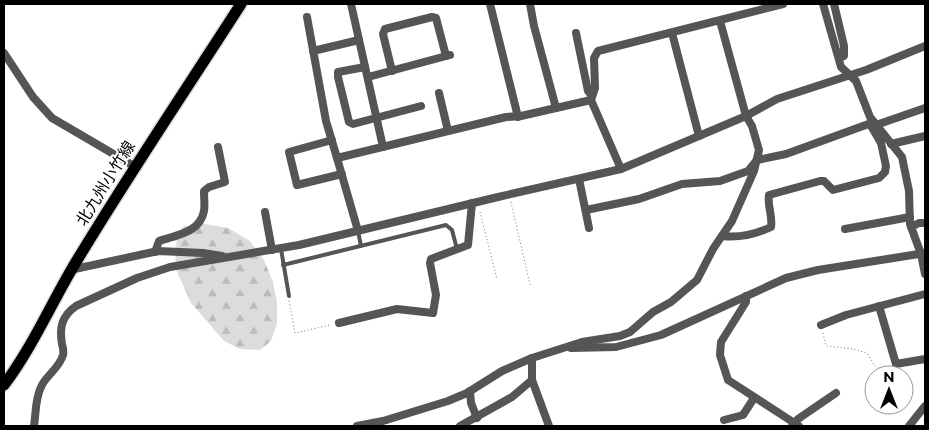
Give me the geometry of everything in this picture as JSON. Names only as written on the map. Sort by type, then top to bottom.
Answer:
[{"type":"main road","name":"北九州小竹線","points":[[4,385],[21,362],[70,270],[134,166],[241,4]]},
{"type":"street","points":[[351,4],[383,146]]},
{"type":"street","points":[[490,4],[518,116]]},
{"type":"street","points":[[530,4],[556,108]]},
{"type":"street","points":[[592,98],[595,88],[594,58],[598,52],[782,4]]},
{"type":"street","points":[[722,236],[739,237],[771,227],[772,222],[768,206],[769,195],[820,181],[824,181],[833,190],[879,178],[885,172],[886,166],[881,144],[856,81],[841,67],[823,4]]},
{"type":"street","points":[[834,4],[844,46],[844,56],[839,58]]},
{"type":"street","points":[[307,17],[321,96],[358,231]]},
{"type":"street","points":[[368,77],[392,71],[448,56],[436,18],[432,17],[385,29],[383,34],[392,71]]},
{"type":"street","points":[[357,426],[383,421],[448,401],[470,391],[502,371],[532,358],[582,342],[620,336],[630,332],[653,312],[671,302],[697,280],[732,221],[754,171],[759,150],[752,126],[746,116],[720,21]]},
{"type":"street","points":[[672,33],[699,136]]},
{"type":"street","points":[[576,34],[588,91],[621,169]]},
{"type":"street","points":[[313,52],[359,40]]},
{"type":"street","points":[[34,426],[37,400],[41,387],[59,366],[64,353],[60,333],[62,322],[67,312],[137,278],[170,267],[281,249],[621,169],[746,116],[777,99],[849,75],[925,46]]},
{"type":"street","points":[[4,53],[33,97],[52,118],[134,166]]},
{"type":"street","points":[[365,66],[338,72],[349,122],[354,124],[421,106]]},
{"type":"street","points":[[439,93],[448,131]]},
{"type":"street","points":[[337,158],[592,98]]},
{"type":"street","points":[[586,210],[639,199],[682,184],[720,181],[748,171],[757,160],[786,154],[925,108]]},
{"type":"street","points":[[873,124],[902,157],[910,191],[911,227],[923,254],[925,274]]},
{"type":"street","points":[[891,144],[925,136]]},
{"type":"street","points":[[332,140],[289,152],[297,185],[342,174]]},
{"type":"street","points":[[155,252],[159,241],[196,228],[204,211],[204,191],[225,182],[218,148]]},
{"type":"street","points":[[579,179],[589,228]]},
{"type":"street","points":[[339,323],[397,309],[433,313],[436,295],[430,263],[431,259],[468,245],[475,202]]},
{"type":"street","points":[[265,212],[272,250]]},
{"type":"street","points":[[845,229],[910,217]]},
{"type":"street","points":[[911,227],[918,223],[925,223]]},
{"type":"street","points":[[70,270],[155,252],[203,253],[226,257]]},
{"type":"street","points":[[564,348],[616,348],[661,336],[786,278],[818,270],[923,254]]},
{"type":"street","points":[[821,325],[846,315],[925,294]]},
{"type":"street","points":[[746,296],[746,302],[721,342],[720,355],[728,380],[795,425],[836,393]]},
{"type":"street","points":[[879,306],[896,364],[925,359]]},
{"type":"street","points":[[532,358],[532,380],[549,426]]},
{"type":"street","points":[[460,426],[512,397],[532,380]]},
{"type":"street","points":[[470,391],[471,403],[477,418]]},
{"type":"street","points":[[724,420],[743,415],[754,398]]},
{"type":"street","points":[[909,426],[925,406]]},
{"type":"lane","points":[[283,265],[446,225],[452,230],[457,249]]},
{"type":"lane","points":[[358,231],[362,246]]},
{"type":"lane","points":[[281,249],[288,296]]},
{"type":"path","points":[[509,194],[530,285]]},
{"type":"path","points":[[475,202],[497,279]]},
{"type":"path","points":[[288,296],[295,333],[339,323]]},
{"type":"path","points":[[821,325],[826,346],[853,349],[867,353],[874,366],[880,369],[896,364]]},
{"type":"green space","points":[[205,224],[228,228],[250,241],[264,260],[273,282],[277,303],[277,323],[271,341],[260,350],[240,349],[224,341],[191,303],[175,267],[177,235],[184,226]]}]
